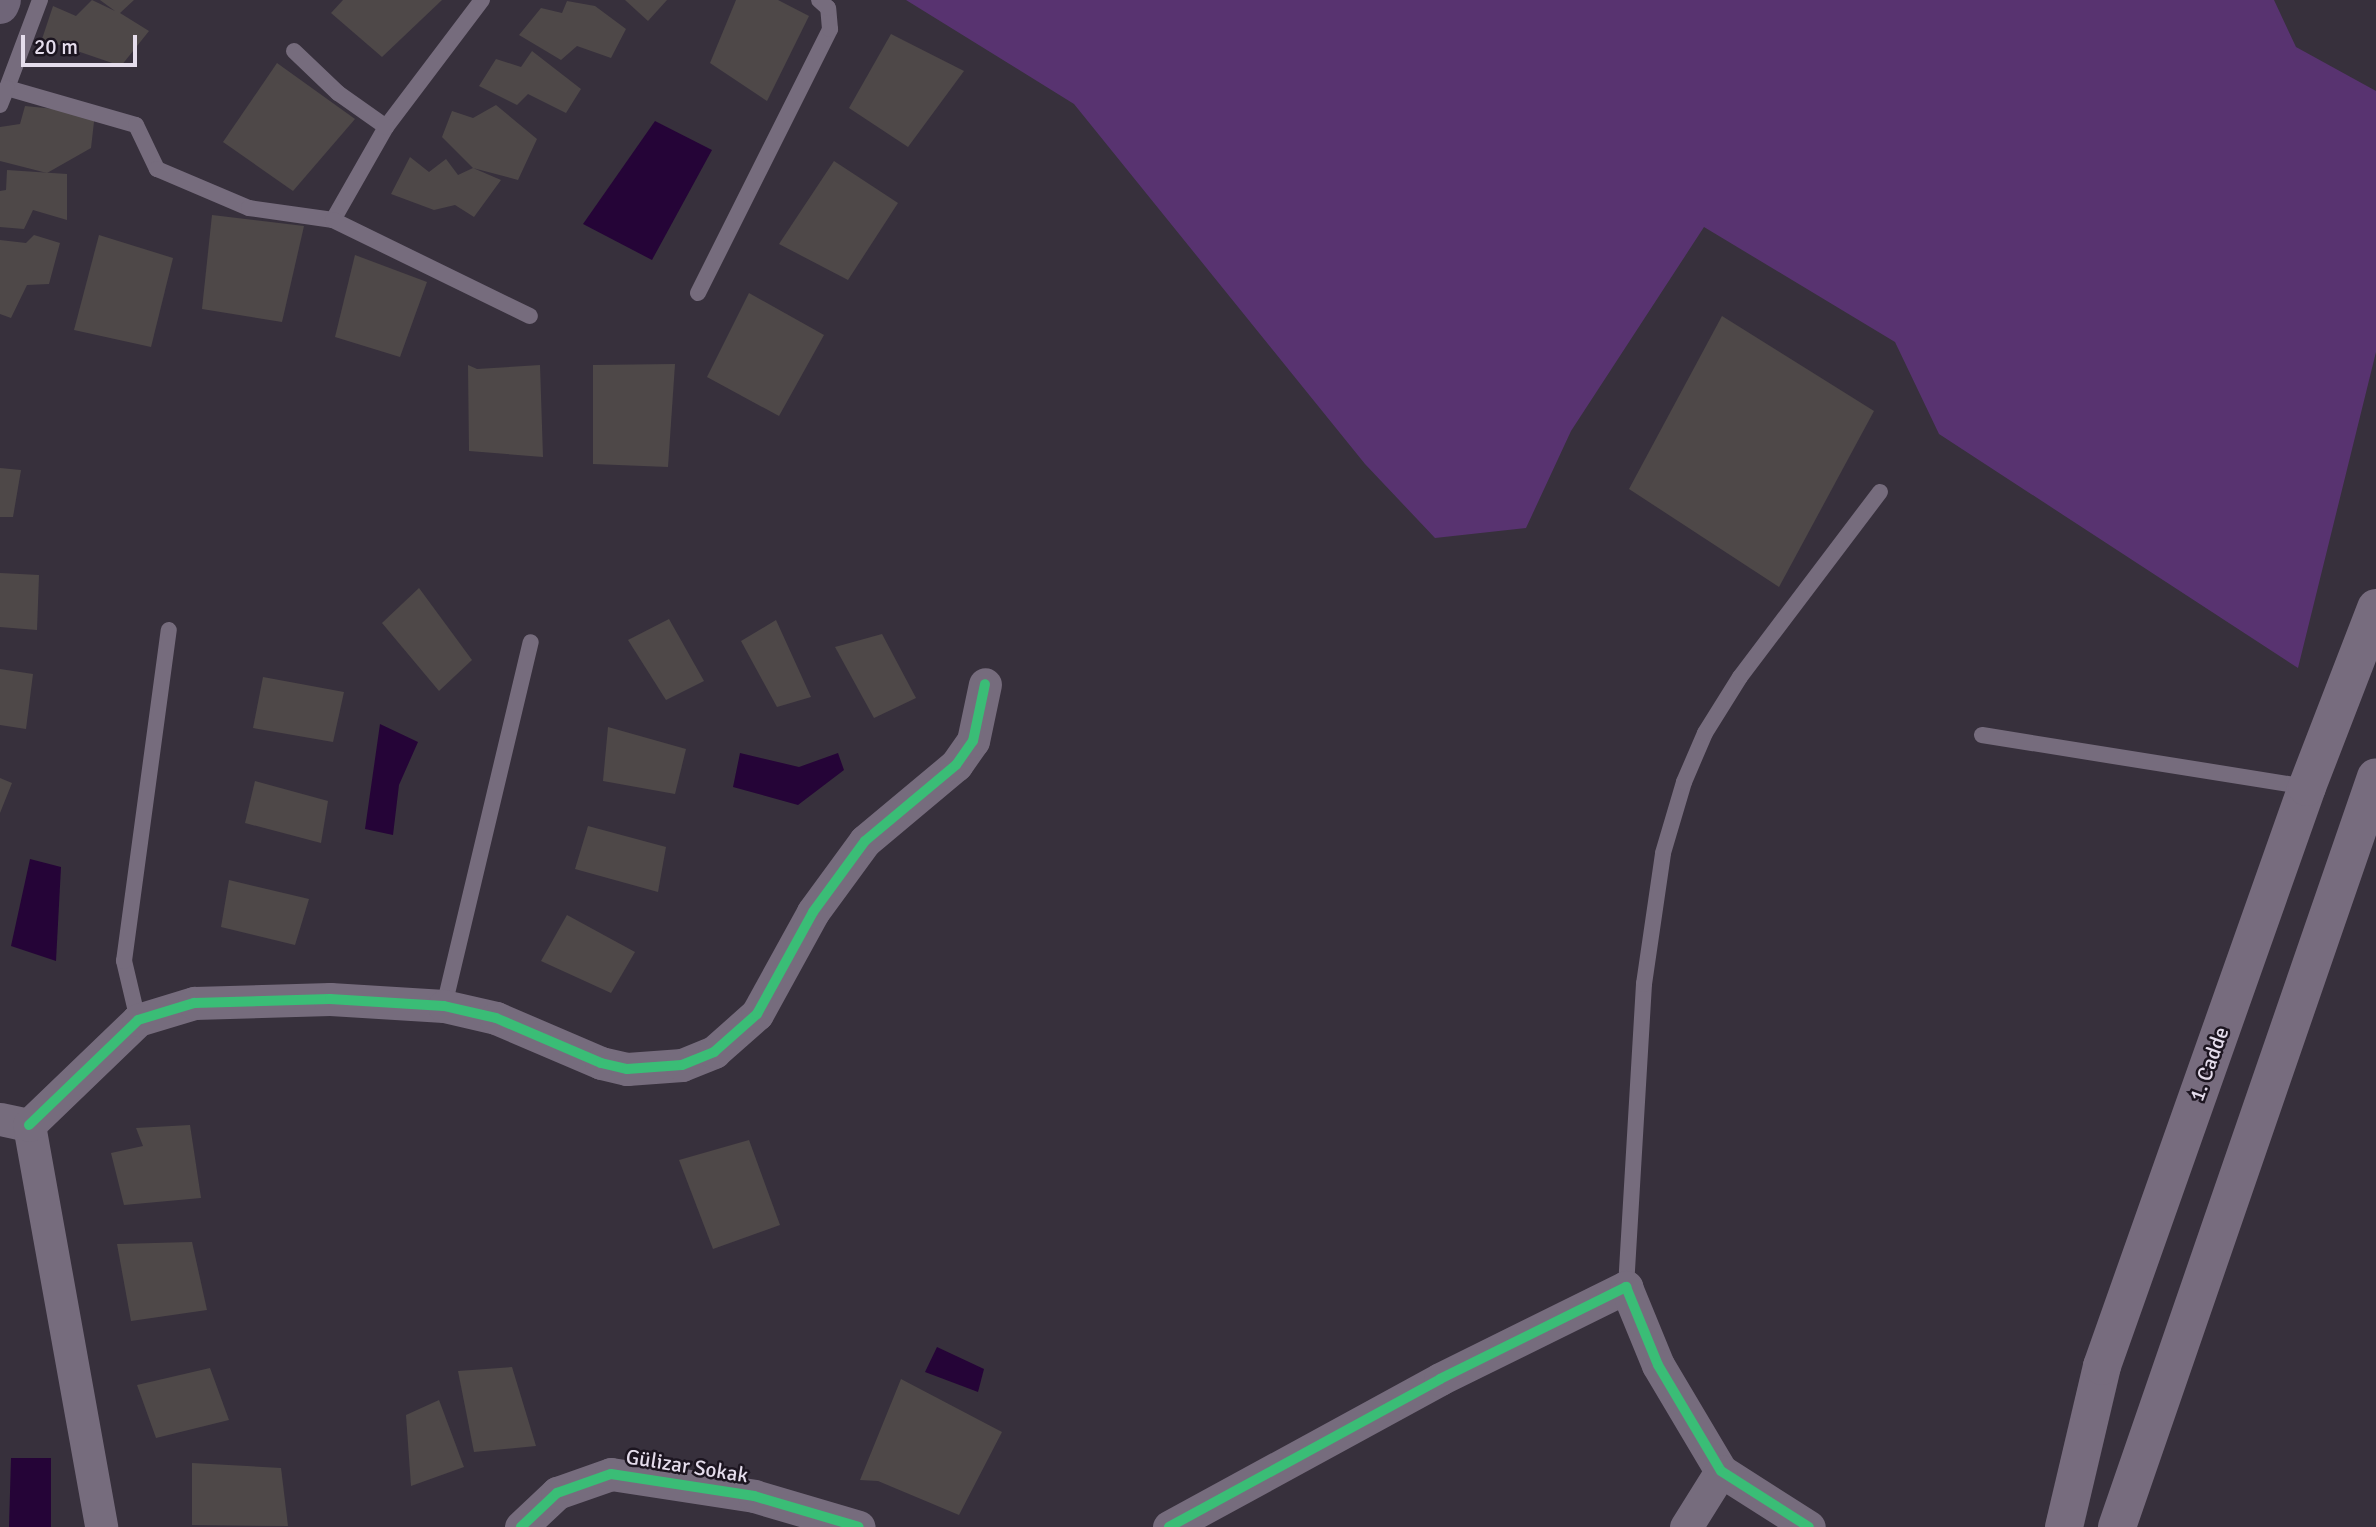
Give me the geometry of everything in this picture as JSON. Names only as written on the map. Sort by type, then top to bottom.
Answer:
[{"type":"main road","points":[[0,5],[2,0]]},
{"type":"main road","name":"1. Cadde","points":[[2064,1527],[2102,1366],[2307,787],[2376,608]]},
{"type":"main road","points":[[2117,1527],[2376,776]]},
{"type":"street","points":[[101,1527],[15,1122],[138,1020],[194,1003],[330,999],[444,1006],[496,1018],[601,1063],[627,1069],[682,1065],[714,1052],[757,1014],[813,912],[865,841],[956,765],[973,741],[985,684]]},
{"type":"street","points":[[1169,1527],[1440,1379],[1626,1287],[1658,1365],[1721,1471],[1808,1527]]},
{"type":"street","points":[[1686,1527],[1721,1471]]},
{"type":"street","name":"Gülizar Sokak","points":[[521,1527],[557,1493],[611,1474],[754,1496],[859,1527]]},
{"type":"lane","points":[[0,105],[40,0]]},
{"type":"lane","points":[[333,220],[386,127],[482,0]]},
{"type":"lane","points":[[698,293],[830,29],[828,8],[819,0]]},
{"type":"lane","points":[[294,51],[338,93],[386,127]]},
{"type":"lane","points":[[7,88],[136,125],[157,169],[249,208],[333,220],[530,316]]},
{"type":"lane","points":[[1626,1287],[1644,984],[1663,853],[1684,782],[1705,733],[1740,677],[1880,492]]},
{"type":"lane","points":[[138,1020],[124,961],[169,629]]},
{"type":"lane","points":[[444,1006],[531,642]]},
{"type":"lane","points":[[1982,735],[2307,787]]},
{"type":"shaded area","points":[[906,0],[2274,0],[2296,47],[2376,91],[2376,352],[2298,668],[1939,434],[1895,342],[1704,227],[1571,431],[1526,528],[1435,538],[1365,464],[1074,104]]},
{"type":"shaded area","points":[[655,121],[712,150],[652,260],[583,224]]},
{"type":"shaded area","points":[[380,724],[418,742],[399,785],[393,835],[365,829]]},
{"type":"shaded area","points":[[740,753],[799,767],[838,753],[844,770],[798,805],[733,787]]},
{"type":"shaded area","points":[[30,859],[61,867],[56,961],[11,946]]},
{"type":"shaded area","points":[[937,1347],[984,1369],[978,1392],[925,1372]]},
{"type":"shaded area","points":[[11,1458],[51,1458],[51,1527],[9,1527]]},
{"type":"building","points":[[92,0],[115,11],[100,0],[134,0],[120,13],[149,31],[121,66],[42,39],[53,6],[76,16]]},
{"type":"building","points":[[343,0],[442,0],[382,57],[331,13]]},
{"type":"building","points":[[625,0],[667,0],[648,21]]},
{"type":"building","points":[[736,0],[778,0],[809,16],[767,101],[710,63]]},
{"type":"building","points":[[567,1],[595,6],[626,29],[611,58],[577,46],[561,60],[519,35],[541,8],[562,13]]},
{"type":"building","points":[[891,34],[964,71],[908,147],[849,108]]},
{"type":"building","points":[[532,51],[581,89],[566,113],[528,94],[517,105],[479,86],[496,59],[521,67]]},
{"type":"building","points":[[277,63],[355,119],[293,191],[223,142]]},
{"type":"building","points":[[496,105],[537,139],[518,180],[473,168],[442,137],[452,111],[473,118]]},
{"type":"building","points":[[25,106],[95,113],[91,148],[47,173],[0,161],[0,127],[20,124]]},
{"type":"building","points":[[410,157],[429,172],[446,159],[458,175],[473,168],[501,180],[474,217],[455,205],[434,210],[391,194]]},
{"type":"building","points":[[834,161],[898,203],[848,280],[779,244]]},
{"type":"building","points":[[7,170],[67,174],[67,220],[33,210],[24,229],[0,227],[0,191],[6,190]]},
{"type":"building","points":[[212,215],[304,226],[282,322],[202,309]]},
{"type":"building","points":[[34,235],[60,243],[49,284],[27,285],[11,318],[0,314],[0,240],[26,243]]},
{"type":"building","points":[[99,235],[173,258],[151,347],[74,330]]},
{"type":"building","points":[[355,255],[427,282],[400,357],[335,337]]},
{"type":"building","points":[[749,293],[824,335],[779,416],[707,377]]},
{"type":"building","points":[[1722,316],[1874,411],[1779,587],[1629,489]]},
{"type":"building","points":[[675,364],[668,467],[593,464],[593,365]]},
{"type":"building","points":[[468,365],[477,369],[540,365],[543,457],[469,451]]},
{"type":"building","points":[[0,468],[21,470],[13,517],[0,517]]},
{"type":"building","points":[[0,573],[39,575],[37,630],[0,627]]},
{"type":"building","points":[[419,588],[472,660],[439,691],[382,623]]},
{"type":"building","points":[[669,619],[704,681],[666,700],[628,640]]},
{"type":"building","points":[[776,620],[811,697],[777,707],[741,641]]},
{"type":"building","points":[[882,634],[916,698],[874,718],[835,647]]},
{"type":"building","points":[[0,669],[33,674],[26,729],[0,725]]},
{"type":"building","points":[[263,677],[344,692],[333,742],[253,728]]},
{"type":"building","points":[[608,727],[686,749],[675,794],[603,781]]},
{"type":"building","points":[[0,778],[12,783],[0,813]]},
{"type":"building","points":[[255,781],[328,801],[321,843],[245,823]]},
{"type":"building","points":[[588,826],[666,847],[658,892],[575,869]]},
{"type":"building","points":[[229,880],[309,899],[295,945],[221,927]]},
{"type":"building","points":[[567,915],[635,952],[611,993],[541,961]]},
{"type":"building","points":[[190,1125],[201,1198],[124,1205],[111,1153],[143,1146],[136,1128]]},
{"type":"building","points":[[749,1140],[780,1225],[713,1249],[679,1160]]},
{"type":"building","points":[[192,1242],[207,1310],[131,1321],[117,1244]]},
{"type":"building","points":[[512,1367],[536,1446],[474,1452],[458,1371]]},
{"type":"building","points":[[210,1368],[229,1420],[156,1438],[137,1385]]},
{"type":"building","points":[[901,1379],[1002,1432],[959,1515],[878,1481],[860,1480]]},
{"type":"building","points":[[439,1400],[464,1467],[411,1486],[406,1415]]},
{"type":"building","points":[[192,1463],[281,1468],[288,1526],[192,1525]]},
{"type":"cycle path","points":[[29,1125],[138,1020],[194,1003],[330,999],[444,1006],[496,1018],[601,1063],[627,1069],[682,1065],[714,1052],[757,1014],[813,912],[865,841],[956,765],[973,741],[985,684]]},
{"type":"cycle path","points":[[1169,1527],[1440,1379],[1626,1287],[1658,1365],[1721,1471],[1809,1527]]},
{"type":"cycle path","points":[[521,1527],[557,1493],[611,1474],[754,1496],[859,1527]]}]
